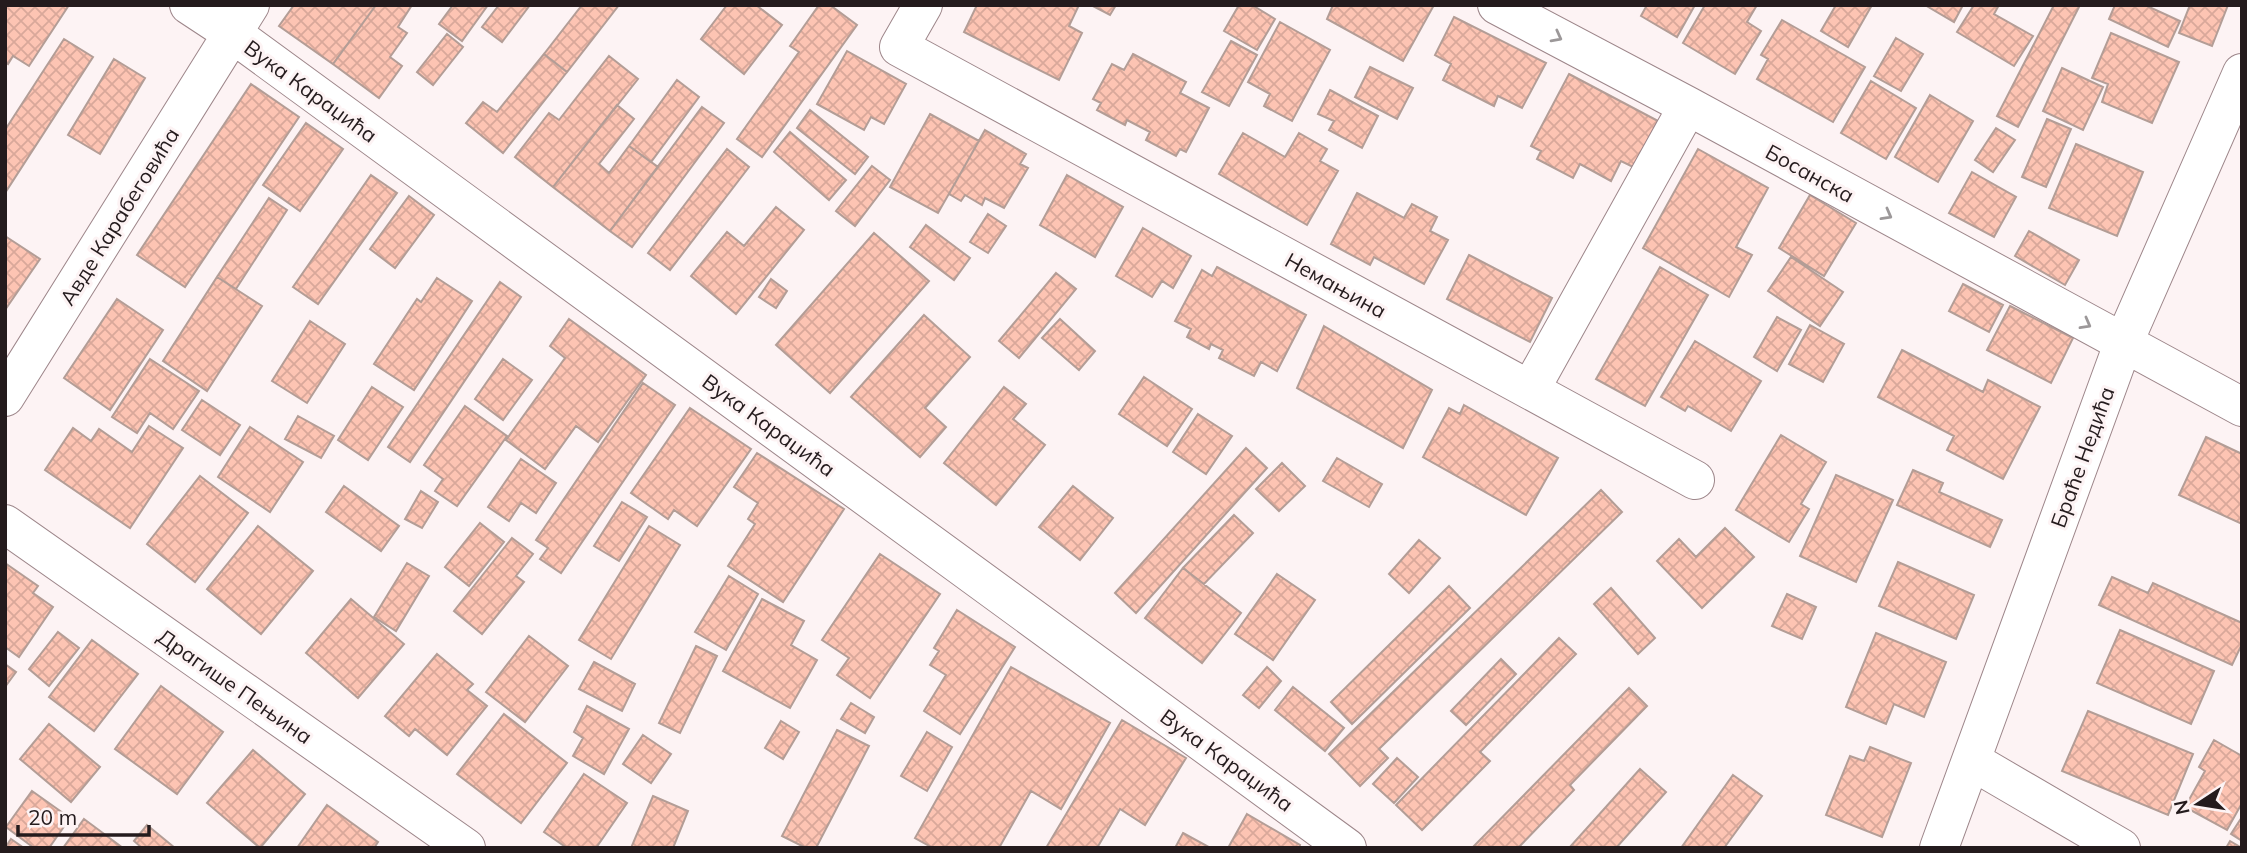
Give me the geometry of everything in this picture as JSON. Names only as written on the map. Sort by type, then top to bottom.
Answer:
[{"type":"street","name":"Вука Караџића","points":[[189,5],[242,20],[1347,848]]},
{"type":"street","name":"Немањина","points":[[923,5],[899,47],[1530,390]]},
{"type":"street","name":"Босанска","points":[[1497,5],[2242,407]]},
{"type":"street","name":"Авде Карабеговића","points":[[5,397],[242,20]]},
{"type":"street","name":"Браће Недића","points":[[1939,848],[2123,344],[2242,73]]},
{"type":"street","points":[[1688,106],[1530,390],[1695,480]]},
{"type":"street","name":"Драгише Пењина","points":[[5,524],[466,848]]},
{"type":"street","points":[[1972,761],[2122,848]]},
{"type":"building","points":[[5,5],[69,5],[29,66],[13,56],[8,64],[5,62]]},
{"type":"building","points":[[294,5],[376,5],[333,64],[279,26]]},
{"type":"building","points":[[376,5],[412,5],[398,27],[407,33],[390,57],[402,66],[379,98],[333,64]]},
{"type":"building","points":[[453,5],[488,5],[462,41],[439,24]]},
{"type":"building","points":[[499,5],[530,5],[502,42],[482,27]]},
{"type":"building","points":[[582,5],[619,5],[567,72],[544,54]]},
{"type":"building","points":[[727,5],[756,5],[782,25],[744,74],[701,39]]},
{"type":"building","points":[[819,5],[830,5],[857,25],[762,157],[737,139],[799,52],[790,46]]},
{"type":"building","points":[[977,5],[1079,5],[1069,26],[1082,33],[1059,80],[964,32]]},
{"type":"building","points":[[1091,5],[1116,5],[1110,15]]},
{"type":"building","points":[[1239,5],[1252,5],[1275,19],[1257,50],[1224,31]]},
{"type":"building","points":[[1333,5],[1434,5],[1403,61],[1327,19]]},
{"type":"building","points":[[1647,5],[1695,5],[1677,37],[1641,16]]},
{"type":"building","points":[[1705,5],[1757,5],[1747,22],[1761,31],[1735,74],[1683,43]]},
{"type":"building","points":[[1836,5],[1872,5],[1848,47],[1821,31]]},
{"type":"building","points":[[1925,5],[1963,5],[1954,22]]},
{"type":"building","points":[[1974,5],[1999,5],[1994,14],[2033,36],[2014,66],[1957,32]]},
{"type":"building","points":[[2054,5],[2080,5],[2018,127],[1997,116]]},
{"type":"building","points":[[2115,5],[2145,5],[2180,21],[2168,47],[2109,19]]},
{"type":"building","points":[[2190,5],[2228,5],[2212,46],[2179,33]]},
{"type":"building","points":[[1454,17],[1546,63],[1522,108],[1498,96],[1494,106],[1443,80],[1451,64],[1435,55]]},
{"type":"building","points":[[1782,20],[1865,67],[1833,122],[1757,79],[1768,59],[1761,55]]},
{"type":"building","points":[[1280,22],[1330,50],[1292,121],[1264,106],[1270,94],[1248,82]]},
{"type":"building","points":[[2111,33],[2179,62],[2152,123],[2102,102],[2108,84],[2092,78]]},
{"type":"building","points":[[447,34],[463,47],[433,85],[417,72]]},
{"type":"building","points":[[1896,38],[1923,54],[1901,91],[1874,76]]},
{"type":"building","points":[[64,39],[93,57],[5,193],[5,130]]},
{"type":"building","points":[[1231,41],[1257,55],[1229,106],[1202,92]]},
{"type":"building","points":[[847,51],[906,84],[884,124],[871,117],[864,130],[817,104]]},
{"type":"building","points":[[544,54],[567,72],[503,153],[466,123],[483,102],[497,112]]},
{"type":"building","points":[[1133,54],[1186,82],[1180,93],[1209,108],[1186,152],[1180,149],[1176,156],[1146,140],[1150,132],[1127,120],[1125,125],[1097,110],[1101,103],[1093,99],[1112,64],[1124,70]]},
{"type":"building","points":[[609,56],[638,79],[553,187],[515,157],[549,113],[559,120]]},
{"type":"building","points":[[114,59],[145,78],[100,154],[68,135]]},
{"type":"building","points":[[1370,67],[1413,88],[1397,119],[1355,97]]},
{"type":"building","points":[[2062,68],[2103,87],[2083,130],[2043,111]]},
{"type":"building","points":[[1569,74],[1658,121],[1633,167],[1621,161],[1611,181],[1580,164],[1573,178],[1537,159],[1541,151],[1531,146]]},
{"type":"building","points":[[677,80],[699,97],[651,162],[629,146]]},
{"type":"building","points":[[1871,81],[1916,108],[1886,159],[1841,133]]},
{"type":"building","points":[[251,84],[299,117],[185,287],[137,255]]},
{"type":"building","points":[[1330,90],[1378,116],[1362,148],[1329,130],[1334,121],[1318,114]]},
{"type":"building","points":[[1930,95],[1973,121],[1938,182],[1895,157]]},
{"type":"building","points":[[617,105],[634,119],[599,164],[609,173],[629,146],[658,167],[610,231],[553,187]]},
{"type":"building","points":[[702,107],[724,123],[632,247],[610,231]]},
{"type":"building","points":[[810,110],[868,157],[855,174],[797,128]]},
{"type":"building","points":[[930,114],[979,141],[938,213],[890,187]]},
{"type":"building","points":[[2047,119],[2071,129],[2046,187],[2022,177]]},
{"type":"building","points":[[306,123],[343,149],[300,211],[263,185]]},
{"type":"building","points":[[1996,128],[2015,140],[1993,172],[1975,160]]},
{"type":"building","points":[[985,130],[1026,154],[1020,164],[1028,168],[1004,208],[985,198],[982,205],[965,195],[961,201],[949,194]]},
{"type":"building","points":[[790,132],[846,180],[829,200],[774,152]]},
{"type":"building","points":[[1243,133],[1285,157],[1299,133],[1327,149],[1320,161],[1338,171],[1307,225],[1219,174]]},
{"type":"building","points":[[2076,144],[2143,172],[2117,236],[2049,208]]},
{"type":"building","points":[[727,149],[749,167],[670,270],[648,253]]},
{"type":"building","points":[[1698,149],[1768,188],[1736,247],[1752,255],[1729,297],[1643,248]]},
{"type":"building","points":[[872,166],[890,180],[855,226],[836,211]]},
{"type":"building","points":[[1972,172],[2016,197],[1994,237],[1949,213]]},
{"type":"building","points":[[371,175],[397,193],[318,304],[293,287]]},
{"type":"building","points":[[1067,175],[1123,207],[1095,257],[1040,225]]},
{"type":"building","points":[[1357,193],[1404,218],[1412,204],[1437,217],[1430,231],[1448,240],[1424,284],[1374,257],[1370,265],[1331,244]]},
{"type":"building","points":[[1810,195],[1856,223],[1824,276],[1779,248]]},
{"type":"building","points":[[409,196],[434,215],[395,268],[370,249]]},
{"type":"building","points":[[269,198],[287,210],[236,289],[217,277]]},
{"type":"building","points":[[776,207],[804,230],[736,314],[691,276],[727,232],[744,246]]},
{"type":"building","points":[[988,214],[1006,226],[988,253],[970,242]]},
{"type":"building","points":[[926,225],[970,258],[954,280],[910,247]]},
{"type":"building","points":[[1143,228],[1191,256],[1173,288],[1162,281],[1152,297],[1116,276]]},
{"type":"building","points":[[2029,231],[2079,260],[2065,285],[2015,256]]},
{"type":"building","points":[[874,233],[929,281],[830,393],[776,345]]},
{"type":"building","points":[[5,236],[40,259],[5,310]]},
{"type":"building","points":[[1469,255],[1552,298],[1530,342],[1447,299]]},
{"type":"building","points":[[1791,257],[1843,292],[1820,326],[1768,291]]},
{"type":"building","points":[[1217,267],[1306,315],[1277,371],[1261,362],[1254,376],[1219,358],[1223,350],[1211,344],[1209,349],[1187,337],[1191,329],[1175,321],[1202,270],[1212,276]]},
{"type":"building","points":[[1660,267],[1708,295],[1645,406],[1596,379]]},
{"type":"building","points":[[1056,273],[1076,289],[1019,358],[999,341]]},
{"type":"building","points":[[217,277],[262,306],[207,391],[163,361]]},
{"type":"building","points":[[437,278],[472,301],[414,390],[374,364],[417,299],[421,302]]},
{"type":"building","points":[[771,279],[787,291],[776,308],[759,297]]},
{"type":"building","points":[[500,282],[521,297],[410,462],[388,447]]},
{"type":"building","points":[[1963,284],[2003,305],[1989,332],[1949,311]]},
{"type":"building","points":[[117,299],[163,330],[110,410],[64,378]]},
{"type":"building","points":[[2010,306],[2073,338],[2051,383],[1987,350]]},
{"type":"building","points":[[924,315],[970,357],[925,408],[946,427],[920,457],[851,397]]},
{"type":"building","points":[[1777,317],[1801,330],[1777,371],[1754,357]]},
{"type":"building","points":[[569,319],[646,375],[598,442],[576,426],[545,469],[506,440],[565,358],[550,346]]},
{"type":"building","points":[[1060,319],[1095,351],[1079,370],[1042,338]]},
{"type":"building","points":[[310,321],[345,344],[307,403],[272,381]]},
{"type":"building","points":[[1810,325],[1844,344],[1823,382],[1789,364]]},
{"type":"building","points":[[1324,326],[1432,390],[1403,448],[1297,388]]},
{"type":"building","points":[[1695,341],[1761,381],[1731,431],[1688,406],[1685,411],[1661,397]]},
{"type":"building","points":[[1902,350],[1983,392],[1988,380],[2040,407],[2003,479],[1947,450],[1954,436],[1878,397]]},
{"type":"building","points":[[150,359],[199,391],[173,429],[150,413],[137,433],[112,417]]},
{"type":"building","points":[[503,359],[532,380],[503,420],[475,399]]},
{"type":"building","points":[[1144,377],[1192,409],[1167,446],[1119,414]]},
{"type":"building","points":[[643,383],[675,405],[561,573],[540,559],[548,548],[536,540]]},
{"type":"building","points":[[372,387],[403,407],[368,460],[338,440]]},
{"type":"building","points":[[1004,387],[1026,404],[1013,419],[1045,445],[996,505],[944,463]]},
{"type":"building","points":[[202,400],[240,425],[220,455],[182,430]]},
{"type":"building","points":[[1464,405],[1558,458],[1526,515],[1423,457],[1449,408],[1460,414]]},
{"type":"building","points":[[465,406],[507,436],[457,506],[435,491],[443,479],[424,465]]},
{"type":"building","points":[[690,408],[751,449],[697,526],[674,510],[668,519],[631,493]]},
{"type":"building","points":[[1198,414],[1232,436],[1206,474],[1173,452]]},
{"type":"building","points":[[298,416],[334,436],[321,458],[285,439]]},
{"type":"building","points":[[149,426],[183,448],[130,528],[45,470],[73,428],[91,441],[99,429],[132,452]]},
{"type":"building","points":[[250,427],[303,462],[270,512],[218,477]]},
{"type":"building","points":[[1781,435],[1826,462],[1801,504],[1809,509],[1789,542],[1736,510]]},
{"type":"building","points":[[2206,437],[2242,454],[2242,524],[2179,495]]},
{"type":"building","points":[[1246,448],[1267,468],[1136,613],[1115,593]]},
{"type":"building","points":[[757,453],[844,509],[783,602],[728,566],[755,524],[748,519],[758,503],[734,487]]},
{"type":"building","points":[[1337,458],[1382,484],[1369,507],[1323,481]]},
{"type":"building","points":[[521,459],[556,483],[536,513],[521,503],[509,521],[488,507]]},
{"type":"building","points":[[1282,463],[1305,486],[1279,511],[1256,489]]},
{"type":"building","points":[[1913,470],[1943,483],[1939,492],[2002,520],[1990,547],[1897,505]]},
{"type":"building","points":[[1836,475],[1893,500],[1856,582],[1800,556]]},
{"type":"building","points":[[200,476],[248,513],[195,582],[147,544]]},
{"type":"building","points":[[344,486],[399,526],[381,551],[326,512]]},
{"type":"building","points":[[1073,486],[1113,518],[1080,560],[1039,527]]},
{"type":"building","points":[[1601,490],[1622,512],[1379,749],[1388,758],[1360,786],[1329,754]]},
{"type":"building","points":[[421,491],[438,502],[422,528],[405,519]]},
{"type":"building","points":[[622,502],[647,517],[619,561],[594,546]]},
{"type":"building","points":[[1234,515],[1253,533],[1204,584],[1183,568]]},
{"type":"building","points":[[480,523],[504,542],[469,586],[445,567]]},
{"type":"building","points":[[258,526],[313,571],[261,634],[207,589]]},
{"type":"building","points":[[649,526],[680,545],[611,659],[579,640]]},
{"type":"building","points":[[1725,528],[1754,557],[1702,608],[1657,561],[1679,539],[1696,557]]},
{"type":"building","points":[[512,538],[533,554],[516,576],[524,582],[482,634],[454,611]]},
{"type":"building","points":[[1419,540],[1440,558],[1409,593],[1389,574]]},
{"type":"building","points":[[880,554],[940,594],[870,698],[837,675],[849,658],[822,640]]},
{"type":"building","points":[[1898,562],[1974,595],[1956,639],[1879,606]]},
{"type":"building","points":[[5,563],[38,586],[33,593],[53,607],[19,657],[5,647]]},
{"type":"building","points":[[407,563],[429,576],[396,631],[374,617]]},
{"type":"building","points":[[1183,568],[1241,613],[1202,663],[1145,618]]},
{"type":"building","points":[[1277,574],[1315,600],[1273,660],[1235,634]]},
{"type":"building","points":[[729,576],[758,594],[726,650],[695,632]]},
{"type":"building","points":[[2112,577],[2148,593],[2153,583],[2242,623],[2242,644],[2232,665],[2099,605]]},
{"type":"building","points":[[1449,586],[1470,608],[1352,724],[1331,702]]},
{"type":"building","points":[[1611,588],[1655,638],[1638,654],[1594,604]]},
{"type":"building","points":[[1787,594],[1816,607],[1802,639],[1772,626]]},
{"type":"building","points":[[351,599],[404,644],[358,698],[306,653]]},
{"type":"building","points":[[762,599],[804,621],[791,645],[817,660],[790,708],[723,671]]},
{"type":"building","points":[[957,610],[1015,647],[960,734],[924,711],[946,675],[930,665],[939,651],[934,648]]},
{"type":"building","points":[[2120,630],[2214,671],[2191,724],[2097,683]]},
{"type":"building","points":[[58,632],[79,648],[49,686],[29,669]]},
{"type":"building","points":[[1876,633],[1946,662],[1924,717],[1894,704],[1886,724],[1846,707]]},
{"type":"building","points":[[529,636],[568,666],[525,722],[486,692]]},
{"type":"building","points":[[1559,638],[1576,654],[1480,752],[1490,761],[1422,830],[1396,805]]},
{"type":"building","points":[[92,640],[138,674],[94,731],[49,697]]},
{"type":"building","points":[[696,646],[717,656],[680,733],[659,723]]},
{"type":"building","points":[[437,654],[473,684],[467,690],[487,706],[447,755],[415,729],[409,736],[385,716]]},
{"type":"building","points":[[1501,659],[1516,674],[1466,725],[1451,711]]},
{"type":"building","points":[[594,662],[635,684],[622,711],[579,689]]},
{"type":"building","points":[[5,664],[16,672],[5,687]]},
{"type":"building","points":[[1011,667],[1110,723],[1061,809],[1031,791],[999,848],[933,848],[915,838]]},
{"type":"building","points":[[1267,667],[1281,681],[1259,708],[1243,695]]},
{"type":"building","points":[[161,686],[223,732],[177,794],[115,749]]},
{"type":"building","points":[[1293,687],[1344,728],[1325,751],[1275,710]]},
{"type":"building","points":[[1629,688],[1647,706],[1570,785],[1574,790],[1518,848],[1472,848]]},
{"type":"building","points":[[851,703],[874,717],[865,733],[841,719]]},
{"type":"building","points":[[587,706],[629,729],[604,774],[573,756],[583,738],[574,732]]},
{"type":"building","points":[[2088,711],[2193,754],[2168,815],[2062,771]]},
{"type":"building","points":[[504,714],[567,763],[521,823],[457,774]]},
{"type":"building","points":[[1122,720],[1186,758],[1145,825],[1120,809],[1097,848],[1046,848]]},
{"type":"building","points":[[781,721],[799,732],[783,759],[765,748]]},
{"type":"building","points":[[49,724],[100,767],[71,802],[20,759]]},
{"type":"building","points":[[837,730],[869,746],[816,848],[806,848],[782,836]]},
{"type":"building","points":[[927,732],[952,747],[927,791],[901,776]]},
{"type":"building","points":[[643,735],[671,754],[651,783],[623,764]]},
{"type":"building","points":[[2214,740],[2242,756],[2242,803],[2227,830],[2185,807],[2205,771],[2199,767]]},
{"type":"building","points":[[1870,747],[1911,763],[1882,837],[1826,815],[1850,756],[1864,761]]},
{"type":"building","points":[[253,750],[305,794],[260,848],[207,803]]},
{"type":"building","points":[[1397,758],[1418,777],[1394,803],[1373,784]]},
{"type":"building","points":[[1640,769],[1666,792],[1616,848],[1569,848]]},
{"type":"building","points":[[584,774],[627,803],[596,848],[567,848],[544,832]]},
{"type":"building","points":[[1733,775],[1762,796],[1724,848],[1681,848]]},
{"type":"building","points":[[32,791],[70,818],[49,848],[34,848],[6,827]]},
{"type":"building","points":[[653,796],[688,811],[673,848],[631,848]]},
{"type":"building","points":[[327,805],[378,842],[374,848],[297,848]]},
{"type":"building","points":[[1247,814],[1300,845],[1299,848],[1228,848]]},
{"type":"building","points":[[2242,817],[2242,841],[2231,834]]},
{"type":"building","points":[[84,819],[123,848],[63,848]]},
{"type":"building","points":[[147,825],[175,848],[142,848],[134,841]]},
{"type":"building","points":[[1183,833],[1209,847],[1209,848],[1175,848]]},
{"type":"building","points":[[11,839],[24,848],[5,848]]},
{"type":"building","points":[[2230,841],[2242,848],[2226,848]]}]
